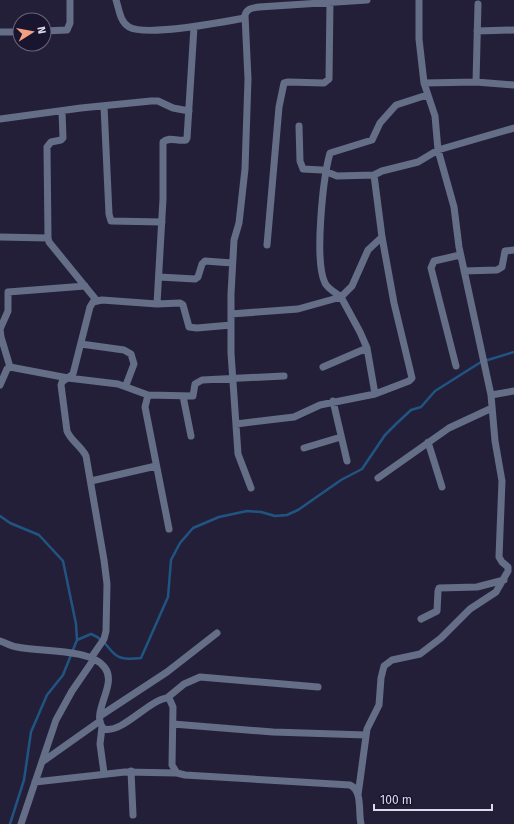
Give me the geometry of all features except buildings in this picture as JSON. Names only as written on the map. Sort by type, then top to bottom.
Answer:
[{"type":"street","points":[[52,31],[67,30],[70,23],[70,0]]},
{"type":"street","points":[[116,0],[123,21],[133,29],[145,30],[194,27],[245,18]]},
{"type":"street","points":[[251,488],[238,454],[231,325],[234,236],[239,223],[245,169],[248,79],[245,18],[246,11],[250,8],[330,1],[367,0]]},
{"type":"street","points":[[361,824],[358,795],[366,735],[368,724],[379,706],[381,678],[386,663],[392,660],[416,655],[441,638],[470,609],[493,594],[504,580],[508,569],[499,557],[502,481],[491,395],[484,357],[460,255],[454,208],[438,150],[437,126],[424,83],[419,39],[419,0]]},
{"type":"street","points":[[267,245],[282,87],[284,83],[288,82],[324,84],[330,79],[330,1]]},
{"type":"street","points":[[476,82],[478,4]]},
{"type":"street","points":[[157,304],[162,222],[163,142],[169,139],[186,140],[190,111],[194,27]]},
{"type":"street","points":[[477,31],[514,30]]},
{"type":"street","points":[[0,32],[12,32]]},
{"type":"street","points":[[424,83],[476,82],[514,85]]},
{"type":"street","points":[[375,394],[367,348],[360,332],[341,297],[327,286],[322,276],[320,243],[324,182],[332,151],[372,140],[380,123],[396,105],[427,95]]},
{"type":"street","points":[[0,119],[158,101],[173,108],[190,111]]},
{"type":"street","points":[[104,106],[108,199],[111,221],[162,222]]},
{"type":"street","points":[[62,111],[63,138],[61,140],[51,142],[48,147],[48,238],[49,242],[97,301]]},
{"type":"street","points":[[299,126],[301,166],[303,169],[326,172],[338,176],[374,175],[382,171],[418,162],[438,150],[514,128]]},
{"type":"street","points":[[236,424],[294,417],[333,402],[375,394],[409,381],[412,378],[394,303],[382,237],[374,175]]},
{"type":"street","points":[[0,237],[48,238]]},
{"type":"street","points":[[231,314],[298,309],[341,297],[352,286],[368,250],[382,237]]},
{"type":"street","points":[[464,271],[497,270],[502,267],[505,251],[514,250]]},
{"type":"street","points":[[456,366],[431,268],[434,261],[460,255]]},
{"type":"street","points":[[159,277],[198,278],[202,264],[205,261],[232,263]]},
{"type":"street","points":[[10,367],[0,329],[8,310],[8,292],[85,286]]},
{"type":"street","points":[[21,824],[56,720],[104,639],[107,623],[107,584],[91,481],[84,452],[70,437],[66,425],[61,385],[62,382],[73,374],[90,307],[97,301],[157,304],[180,303],[184,305],[187,324],[193,328],[231,325]]},
{"type":"street","points":[[81,344],[124,350],[131,354],[134,364],[126,386]]},
{"type":"street","points":[[323,367],[367,348]]},
{"type":"street","points":[[10,367],[68,378],[126,386],[148,395],[194,396],[195,385],[197,382],[233,378],[284,376]]},
{"type":"street","points":[[0,385],[7,369],[10,367]]},
{"type":"street","points":[[491,395],[514,391]]},
{"type":"street","points":[[148,395],[145,407],[169,529]]},
{"type":"street","points":[[183,396],[191,436]]},
{"type":"street","points":[[333,402],[347,462]]},
{"type":"street","points":[[378,478],[428,442],[456,425],[492,408]]},
{"type":"street","points":[[304,448],[341,437]]},
{"type":"street","points":[[428,442],[442,487]]},
{"type":"street","points":[[91,481],[156,466]]},
{"type":"street","points":[[421,619],[437,611],[439,588],[477,587],[504,580]]},
{"type":"street","points":[[42,762],[101,722],[217,633]]},
{"type":"street","points":[[0,641],[18,647],[84,656],[105,666],[109,676],[101,722],[100,744],[104,773]]},
{"type":"street","points":[[101,722],[107,730],[114,729],[167,698],[191,680],[200,677],[318,687]]},
{"type":"street","points":[[167,698],[172,702],[172,765],[177,773]]},
{"type":"street","points":[[173,724],[273,732],[366,735]]},
{"type":"street","points":[[35,782],[131,771],[342,784],[354,787],[358,795]]},
{"type":"street","points":[[131,771],[133,815]]},
{"type":"waterway","points":[[77,640],[91,634],[99,638],[112,652],[122,658],[141,658],[168,597],[171,560],[180,543],[193,528],[219,517],[247,511],[261,512],[275,516],[287,515],[298,510],[341,480],[362,469],[385,435],[411,410],[421,407],[435,391],[481,362],[514,352]]},
{"type":"waterway","points":[[0,516],[10,523],[39,535],[63,561],[76,624],[77,640],[63,675],[47,695],[31,732],[24,780],[10,824]]}]
